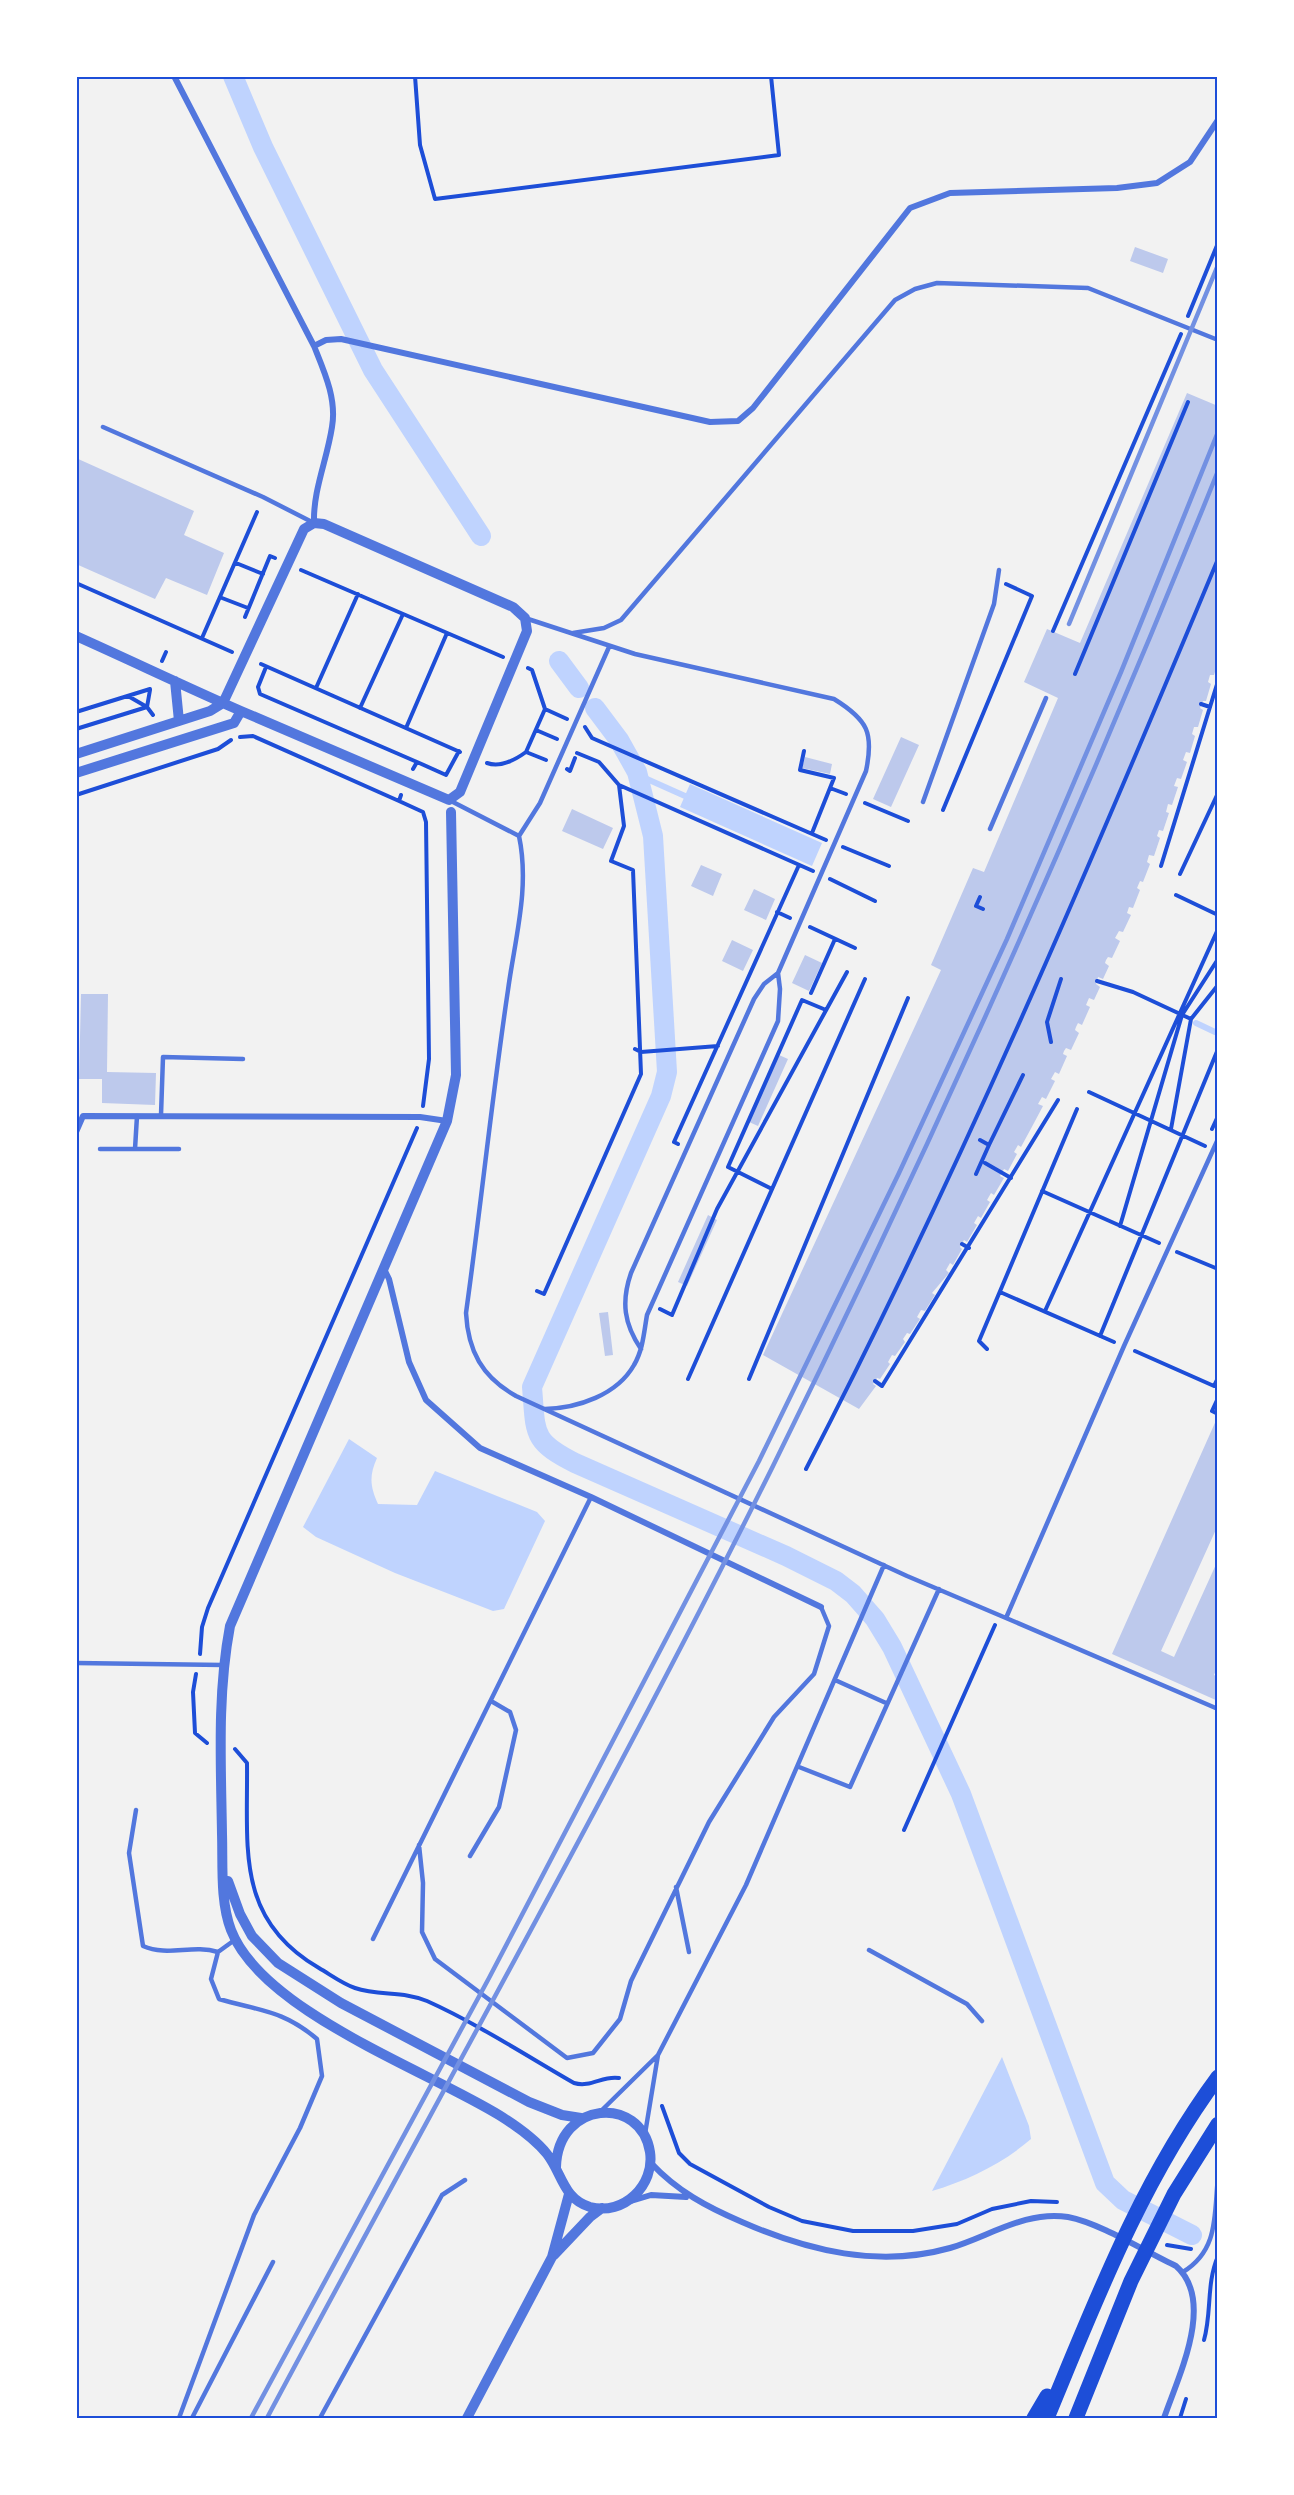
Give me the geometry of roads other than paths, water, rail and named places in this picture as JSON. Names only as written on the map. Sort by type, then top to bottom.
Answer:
[{"type":"highway","points":[[1047,2418],[1107,2270],[1163,2159],[1218,2077]]},
{"type":"highway","points":[[1076,2418],[1131,2281],[1174,2194],[1218,2124]]},
{"type":"highway","points":[[1034,2418],[1075,2350]]},
{"type":"street","points":[[174,76],[314,346],[332,400],[333,425],[314,504],[314,523]]},
{"type":"street","points":[[314,346],[326,340],[341,339],[710,422],[738,421],[753,408],[910,208],[950,193],[1117,188],[1156,183],[1190,162],[1218,120]]},
{"type":"street","points":[[76,754],[179,721],[224,703],[304,530],[314,523],[324,524],[513,607],[525,618],[526,631],[475,758],[460,792],[449,800]]},
{"type":"street","points":[[76,636],[241,711],[449,800]]},
{"type":"street","points":[[175,681],[179,721]]},
{"type":"street","points":[[76,773],[234,723],[241,711]]},
{"type":"street","points":[[449,800],[456,1076],[447,1121],[230,1626],[223,1665],[220,1746],[224,1893],[231,1930],[261,1976],[285,1995],[372,2046],[500,2116],[545,2152],[556,2167],[561,2182],[569,2194],[590,2207],[602,2208],[651,2195],[688,2197]]},
{"type":"street","points":[[76,1132],[83,1116],[420,1117],[447,1121]]},
{"type":"street","points":[[383,1268],[389,1280],[409,1362],[426,1400],[480,1448],[591,1497],[821,1607]]},
{"type":"street","points":[[223,1863],[240,1914],[252,1936],[278,1963],[341,2004],[530,2102],[562,2115],[581,2118],[600,2113],[626,2118],[645,2136],[651,2162],[648,2178],[640,2192],[628,2202]]},
{"type":"street","points":[[556,2167],[556,2153],[561,2139],[581,2118]]},
{"type":"street","points":[[651,2162],[688,2197],[789,2241],[816,2250],[865,2256],[895,2256],[951,2248],[1028,2219],[1068,2217],[1086,2223],[1176,2266],[1183,2272],[1193,2295],[1195,2320],[1164,2418]]},
{"type":"street","points":[[467,2418],[552,2257],[569,2194]]},
{"type":"street","points":[[552,2257],[590,2217],[602,2208]]},
{"type":"lane","points":[[571,634],[597,630],[621,620],[895,300],[915,289],[938,283],[1088,288],[1218,340]]},
{"type":"lane","points":[[102,427],[263,497],[314,523]]},
{"type":"lane","points":[[923,802],[994,604],[999,570]]},
{"type":"lane","points":[[525,618],[635,654],[816,693],[848,707],[867,729],[871,747],[866,771],[778,973],[764,984],[754,999],[631,1273],[624,1294],[624,1310],[629,1332],[641,1349]]},
{"type":"lane","points":[[609,646],[540,802],[519,836],[524,858],[524,889],[508,989],[466,1313],[471,1348],[479,1364],[499,1387],[542,1409],[884,1565],[1218,1709]]},
{"type":"lane","points":[[990,830],[1047,698]]},
{"type":"lane","points":[[449,800],[519,836]]},
{"type":"lane","points":[[542,1409],[569,1408],[599,1396],[621,1381],[634,1366],[641,1349],[652,1306],[778,1021],[780,989],[778,973]]},
{"type":"lane","points":[[160,1115],[163,1057],[243,1059]]},
{"type":"lane","points":[[135,1149],[136,1116]]},
{"type":"lane","points":[[1006,1618],[1124,1346],[1218,1139]]},
{"type":"lane","points":[[100,1149],[179,1149]]},
{"type":"lane","points":[[373,1939],[591,1497]]},
{"type":"lane","points":[[600,2113],[658,2055],[736,1907],[799,1767],[884,1565]]},
{"type":"lane","points":[[799,1767],[850,1787],[939,1589]]},
{"type":"lane","points":[[419,1845],[423,1883],[422,1932],[435,1959],[567,2058],[593,2053],[620,2019],[632,1981],[709,1822],[774,1717],[814,1674],[829,1626],[821,1607]]},
{"type":"lane","points":[[76,1664],[223,1665]]},
{"type":"lane","points":[[836,1680],[886,1703]]},
{"type":"lane","points":[[470,1856],[499,1807],[516,1730],[510,1712],[491,1701]]},
{"type":"lane","points":[[136,1810],[129,1853],[143,1946],[158,1953],[203,1947],[218,1952]]},
{"type":"lane","points":[[676,1887],[689,1952]]},
{"type":"lane","points":[[179,2418],[254,2215],[300,2128],[322,2076],[317,2039],[302,2027],[279,2013],[219,1999],[211,1979],[218,1952],[236,1939]]},
{"type":"lane","points":[[869,1950],[967,2004],[982,2021]]},
{"type":"lane","points":[[645,2136],[658,2055]]},
{"type":"lane","points":[[1183,2272],[1205,2255],[1213,2229],[1218,2177]]},
{"type":"lane","points":[[320,2418],[442,2194],[465,2180]]},
{"type":"lane","points":[[192,2418],[273,2262]]},
{"type":"water","points":[[690,784],[822,843],[812,866],[680,807]]},
{"type":"water","points":[[349,1439],[377,1458],[372,1481],[373,1492],[378,1504],[417,1505],[435,1471],[537,1512],[545,1521],[504,1609],[493,1611],[395,1573],[316,1537],[303,1527]]},
{"type":"water","points":[[1002,2057],[1029,2126],[1031,2139],[984,2170],[932,2191]]},
{"type":"waterway","points":[[233,76],[263,147],[373,370],[481,536]]},
{"type":"waterway","points":[[559,661],[579,688]]},
{"type":"waterway","points":[[595,708],[619,740],[637,772],[653,836],[667,1072],[661,1096],[532,1387],[534,1415],[539,1434],[550,1448],[575,1463],[786,1556],[836,1581],[853,1594],[875,1619],[892,1647],[961,1794],[1105,2183],[1123,2200],[1192,2235]]},
{"type":"waterway","points":[[638,775],[685,796]]},
{"type":"waterway","points":[[1196,1023],[1215,1032]]},
{"type":"railway","points":[[1069,624],[1218,265]]},
{"type":"railway","points":[[251,2418],[489,1978],[759,1461],[899,1173],[1007,939],[1121,672],[1218,432]]},
{"type":"railway","points":[[267,2418],[650,1706],[833,1344],[1005,973],[1114,723],[1218,471]]}]
